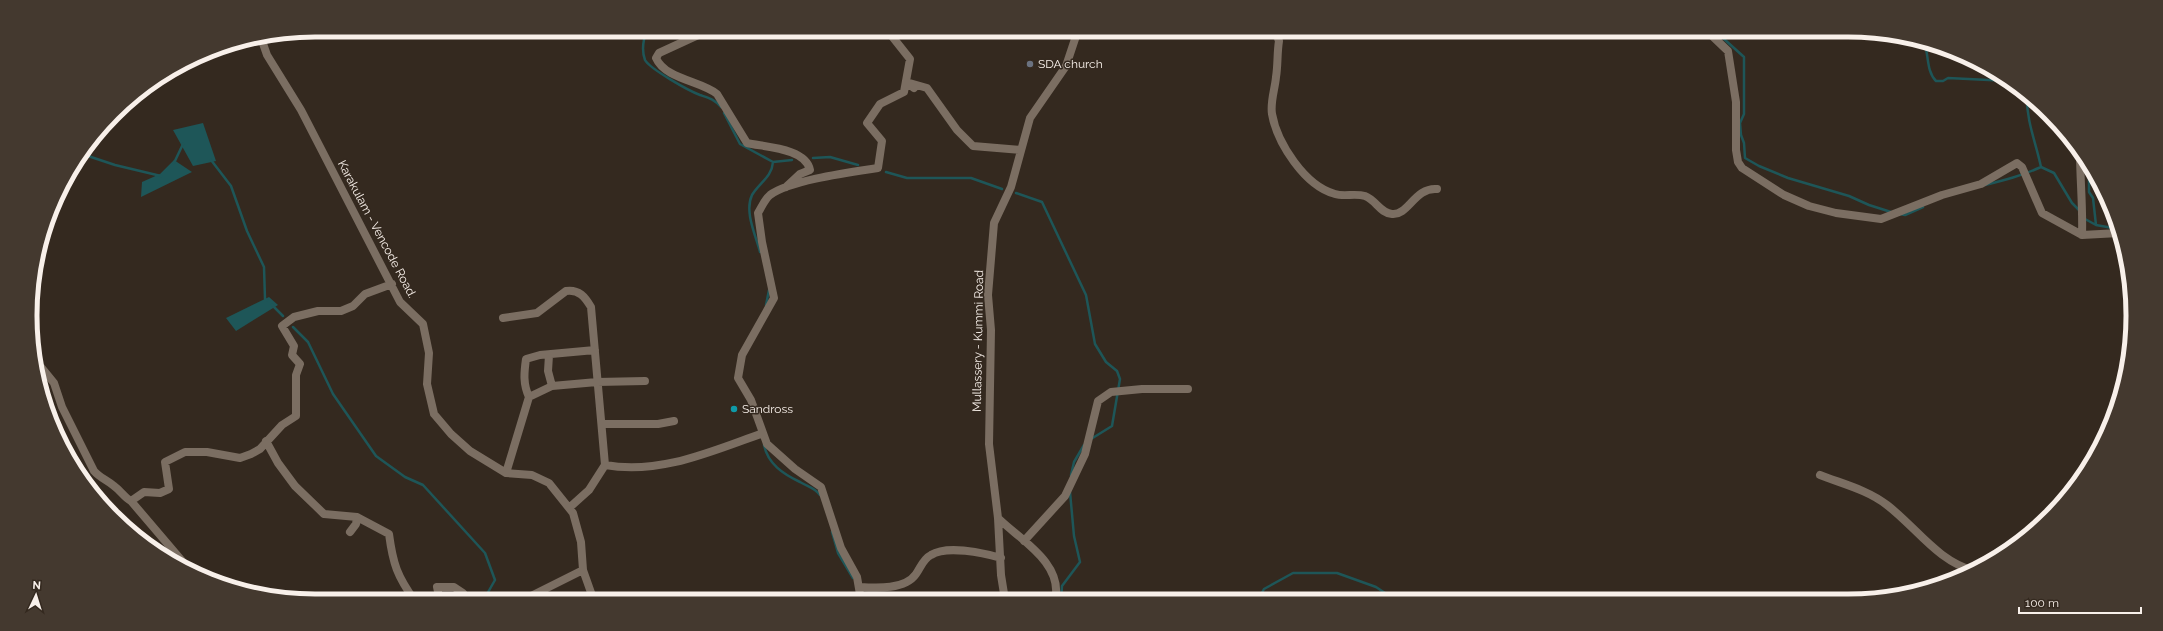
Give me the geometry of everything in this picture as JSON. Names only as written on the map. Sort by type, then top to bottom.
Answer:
[{"type":"street","points":[[694,37],[659,53],[656,58],[657,62],[666,69],[696,85],[711,89],[717,94],[747,144],[766,148],[783,148],[806,161],[810,170],[800,174],[785,188]]},
{"type":"street","points":[[860,594],[857,577],[841,548],[821,486],[795,469],[767,444],[751,400],[738,378],[742,355],[774,298],[762,242],[758,213],[769,195],[785,188],[842,173],[878,168],[882,141],[867,123],[880,104],[904,92],[910,59],[893,37]]},
{"type":"street","name":"Mullassery - Kummi Road","points":[[1004,594],[1000,575],[998,518],[989,444],[991,330],[988,295],[994,224],[1011,187],[1030,118],[1066,66],[1076,37]]},
{"type":"street","points":[[1277,37],[1279,41],[1272,112],[1291,158],[1306,176],[1316,184],[1336,195],[1366,197],[1384,211],[1393,214],[1402,212],[1419,195],[1432,188],[1437,189]]},
{"type":"street","points":[[1713,37],[1728,51],[1736,102],[1735,138],[1738,162],[1742,168],[1784,195],[1809,206],[1836,213],[1881,219],[1942,195],[1981,184],[2014,164],[2020,164],[2042,213],[2082,235],[2114,233]]},
{"type":"street","name":"Karakulam - Vencode Road.","points":[[262,42],[267,55],[301,110],[400,302],[423,324],[429,353],[427,384],[434,414],[451,434],[470,451],[506,473],[532,475],[549,483],[573,513],[581,542],[583,570],[592,594]]},
{"type":"street","points":[[906,82],[914,88]]},
{"type":"street","points":[[906,82],[926,88],[957,130],[973,146],[1020,150]]},
{"type":"street","points":[[2081,163],[2083,217],[2082,235]]},
{"type":"street","points":[[131,501],[144,492],[160,493],[169,489],[165,462],[178,454],[185,452],[207,452],[240,458],[251,454],[282,425],[296,416],[296,375],[300,364],[292,355],[294,346],[282,326],[294,317],[318,311],[341,311],[353,306],[365,294],[392,284]]},
{"type":"street","points":[[503,318],[537,313],[566,291],[579,292],[586,298],[591,307],[605,465],[589,490],[569,508]]},
{"type":"street","points":[[506,473],[529,397],[525,389],[523,375],[526,359],[540,355],[595,350]]},
{"type":"street","points":[[549,355],[548,371],[552,386]]},
{"type":"street","points":[[42,368],[54,383],[62,407],[94,471],[101,479],[115,486],[122,496],[131,501],[181,559]]},
{"type":"street","points":[[529,397],[552,386],[597,382],[644,381]]},
{"type":"street","points":[[1024,541],[1065,496],[1084,454],[1098,401],[1111,392],[1142,389],[1188,389]]},
{"type":"street","points":[[602,424],[658,424],[674,421]]},
{"type":"street","points":[[605,465],[624,468],[690,459],[763,433]]},
{"type":"street","points":[[266,441],[278,463],[295,486],[324,514],[357,517],[389,534],[392,561],[402,583],[410,594]]},
{"type":"street","points":[[1820,475],[1878,499],[1928,544],[1957,564],[1966,567]]},
{"type":"street","points":[[350,532],[356,524],[357,517]]},
{"type":"street","points":[[998,518],[1024,541],[1048,566],[1055,584],[1055,594]]},
{"type":"street","points":[[859,587],[872,588],[907,583],[916,575],[925,559],[935,553],[979,552],[1000,558]]},
{"type":"street","points":[[535,594],[583,570]]},
{"type":"street","points":[[438,594],[437,587],[454,587],[463,593]]},
{"type":"water","points":[[203,123],[216,161],[193,166],[173,130]]},
{"type":"water","points":[[174,160],[192,172],[141,197],[142,182],[160,174]]},
{"type":"water","points":[[269,297],[278,305],[236,331],[226,318]]},
{"type":"waterway","points":[[645,37],[643,48],[645,60],[648,64],[679,85],[711,99],[721,107]]},
{"type":"waterway","points":[[1722,37],[1744,57],[1744,114],[1740,123],[1745,158],[1759,166],[1788,178],[1849,196],[1869,205],[1891,212]]},
{"type":"waterway","points":[[1926,48],[1929,67],[1936,81],[1943,81],[1948,78],[1997,80]]},
{"type":"waterway","points":[[2027,103],[2041,167],[2054,173],[2072,203],[2079,210]]},
{"type":"waterway","points":[[724,113],[740,144],[773,162],[770,172],[752,195],[750,202],[750,216],[760,252]]},
{"type":"waterway","points":[[174,163],[183,144]]},
{"type":"waterway","points":[[88,156],[115,165],[161,176]]},
{"type":"waterway","points":[[813,158],[830,157],[858,165]]},
{"type":"waterway","points":[[211,160],[231,186],[247,231],[264,267],[265,299],[267,300]]},
{"type":"waterway","points":[[773,162],[792,160]]},
{"type":"waterway","points":[[1985,185],[2041,167]]},
{"type":"waterway","points":[[886,172],[907,178],[971,178],[1002,189]]},
{"type":"waterway","points":[[2089,176],[2089,192],[2093,198],[2096,225],[2112,228]]},
{"type":"waterway","points":[[1016,193],[1042,202],[1086,295],[1095,344],[1106,362],[1117,371],[1120,379],[1112,426],[1091,439]]},
{"type":"waterway","points":[[1900,214],[1905,215],[1923,207]]},
{"type":"waterway","points":[[2085,219],[2096,225]]},
{"type":"waterway","points":[[766,305],[769,290]]},
{"type":"waterway","points":[[272,305],[283,316]]},
{"type":"waterway","points":[[293,327],[308,342],[333,394],[376,456],[405,477],[423,485],[485,553],[495,580],[487,594]]},
{"type":"waterway","points":[[764,445],[769,458],[777,468],[788,476],[818,492],[820,495]]},
{"type":"waterway","points":[[1071,475],[1074,462],[1084,445]]},
{"type":"waterway","points":[[1061,594],[1062,586],[1080,562],[1074,536],[1070,492]]},
{"type":"waterway","points":[[832,532],[838,553],[853,578]]},
{"type":"waterway","points":[[1261,594],[1264,589],[1293,573],[1337,573],[1376,587],[1386,594]]},
{"type":"place","name":"SDA church","points":[[1030,64]]},
{"type":"place","name":"Sandross","points":[[734,409]]}]
